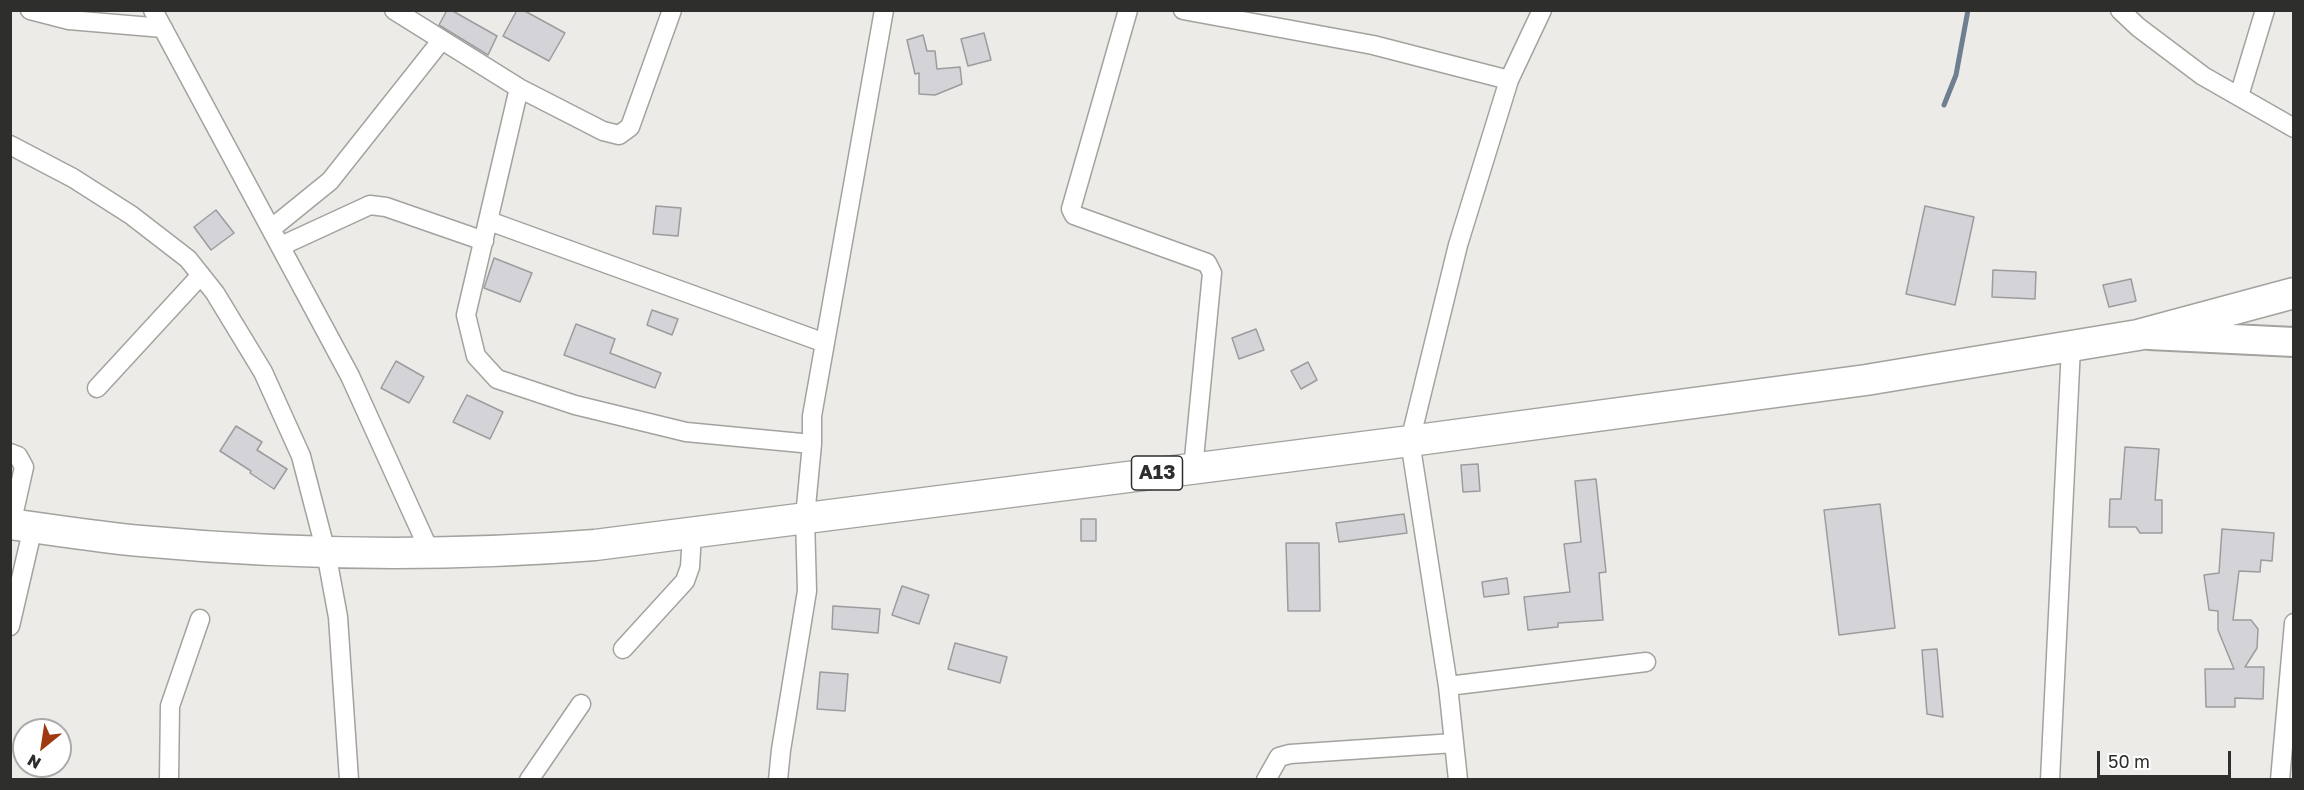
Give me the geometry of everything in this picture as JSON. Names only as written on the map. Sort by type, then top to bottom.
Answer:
[{"type":"highway","name":"A13","points":[[18,525],[139,541],[250,550],[326,552],[529,550],[692,534],[805,517],[1410,441],[1866,380],[2138,335],[2294,293]]},
{"type":"main road","points":[[2138,335],[2294,342]]},
{"type":"street","points":[[30,10],[69,20],[163,28]]},
{"type":"street","points":[[153,10],[350,376],[430,552]]},
{"type":"street","points":[[394,10],[519,88],[603,132],[619,135],[630,128],[672,10]]},
{"type":"street","points":[[778,780],[807,591],[805,517],[812,444],[812,416],[884,10]]},
{"type":"street","points":[[1128,10],[1071,209],[1074,215],[1207,263],[1212,273],[1193,469]]},
{"type":"street","points":[[1183,10],[1373,45],[1509,80]]},
{"type":"street","points":[[1458,780],[1448,686],[1410,441],[1458,245],[1509,80],[1542,10]]},
{"type":"street","points":[[2239,96],[2265,10]]},
{"type":"street","points":[[2127,13],[2203,76],[2294,128]]},
{"type":"street","points":[[272,228],[330,181],[441,41]]},
{"type":"street","points":[[519,88],[466,315],[476,356],[497,379],[575,405],[686,432],[812,444]]},
{"type":"street","points":[[10,145],[73,178],[131,215],[188,259],[215,293],[264,372],[302,456],[326,552],[338,617],[349,780]]},
{"type":"street","points":[[281,246],[369,205],[386,207],[484,241]]},
{"type":"street","points":[[489,221],[825,343]]},
{"type":"street","points":[[97,388],[201,275]]},
{"type":"street","points":[[2050,780],[2071,347]]},
{"type":"street","points":[[10,453],[18,456],[24,467],[10,626]]},
{"type":"street","points":[[623,649],[685,581],[690,567],[692,534]]},
{"type":"street","points":[[169,780],[170,706],[200,619]]},
{"type":"street","points":[[2280,780],[2294,623]]},
{"type":"street","points":[[1448,686],[1646,662]]},
{"type":"street","points":[[528,780],[581,704]]},
{"type":"street","points":[[1266,780],[1279,757],[1290,754],[1454,743]]},
{"type":"building","points":[[447,10],[451,10],[497,36],[488,55],[439,25]]},
{"type":"building","points":[[517,10],[523,10],[565,33],[549,61],[503,36]]},
{"type":"building","points":[[984,33],[991,60],[968,66],[961,39]]},
{"type":"building","points":[[923,35],[927,51],[935,51],[937,69],[960,67],[962,84],[935,95],[919,94],[919,73],[915,74],[907,40]]},
{"type":"building","points":[[656,206],[681,208],[678,236],[653,234]]},
{"type":"building","points":[[1925,206],[1974,217],[1955,305],[1906,294]]},
{"type":"building","points":[[216,210],[234,233],[211,250],[194,227]]},
{"type":"building","points":[[494,258],[532,273],[520,302],[484,288]]},
{"type":"building","points":[[1993,270],[2036,272],[2035,299],[1992,297]]},
{"type":"building","points":[[2131,279],[2136,301],[2109,307],[2103,285]]},
{"type":"building","points":[[652,310],[678,319],[672,335],[647,325]]},
{"type":"building","points":[[576,324],[615,339],[610,353],[661,373],[655,388],[564,355]]},
{"type":"building","points":[[1256,329],[1264,350],[1239,359],[1232,338]]},
{"type":"building","points":[[396,361],[424,377],[409,403],[381,388]]},
{"type":"building","points":[[1308,362],[1317,380],[1301,389],[1291,371]]},
{"type":"building","points":[[467,395],[503,412],[490,439],[453,422]]},
{"type":"building","points":[[236,426],[262,442],[257,450],[287,469],[274,489],[220,451]]},
{"type":"building","points":[[2125,447],[2159,449],[2155,500],[2162,500],[2162,533],[2140,533],[2136,527],[2109,527],[2110,499],[2121,499]]},
{"type":"building","points":[[1478,464],[1480,491],[1463,492],[1461,465]]},
{"type":"building","points":[[1596,479],[1606,572],[1599,573],[1603,620],[1558,623],[1558,627],[1528,630],[1524,597],[1570,592],[1564,544],[1581,542],[1575,481]]},
{"type":"building","points":[[1880,504],[1895,628],[1839,635],[1824,510]]},
{"type":"building","points":[[1404,514],[1407,533],[1339,542],[1336,523]]},
{"type":"building","points":[[1081,519],[1096,519],[1096,541],[1081,541]]},
{"type":"building","points":[[2222,529],[2274,533],[2272,561],[2261,560],[2260,572],[2239,571],[2233,620],[2251,620],[2258,629],[2257,648],[2245,667],[2264,667],[2263,699],[2235,698],[2235,707],[2206,707],[2205,669],[2234,669],[2218,630],[2218,611],[2209,610],[2204,575],[2219,573]]},
{"type":"building","points":[[1286,543],[1319,543],[1320,611],[1288,611]]},
{"type":"building","points":[[1507,578],[1509,594],[1484,597],[1482,582]]},
{"type":"building","points":[[902,586],[929,595],[919,624],[892,615]]},
{"type":"building","points":[[833,606],[880,609],[878,633],[832,629]]},
{"type":"building","points":[[955,643],[1007,657],[1000,683],[948,669]]},
{"type":"building","points":[[1937,649],[1943,717],[1927,714],[1922,650]]},
{"type":"building","points":[[820,672],[848,674],[845,711],[817,709]]},
{"type":"waterway","points":[[1944,105],[1956,75],[1968,10]]}]
